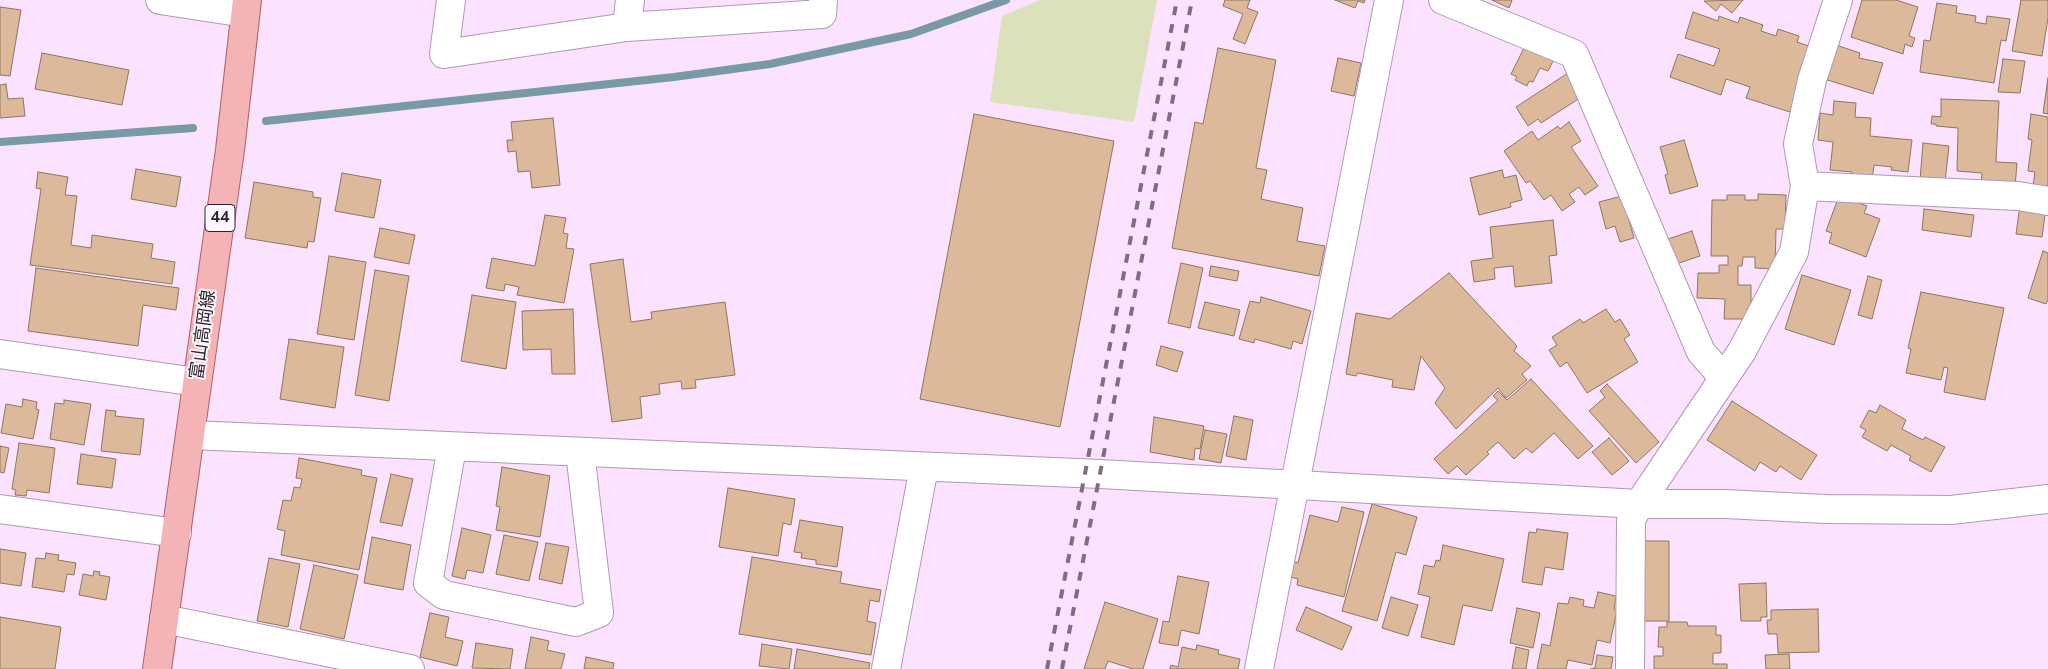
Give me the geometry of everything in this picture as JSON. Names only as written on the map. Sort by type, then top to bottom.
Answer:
[{"type":"main road","name":"富山高岡線","points":[[157,669],[230,150],[246,6]]},
{"type":"street","points":[[160,0],[246,6]]},
{"type":"street","points":[[451,0],[444,54],[627,27],[822,14],[823,0]]},
{"type":"street","points":[[627,27],[630,0]]},
{"type":"street","points":[[1259,669],[1389,0]]},
{"type":"street","points":[[1443,0],[1574,54],[1701,352],[1724,378]]},
{"type":"street","points":[[1630,669],[1631,520],[1639,504],[1742,351],[1794,252],[1805,186],[1798,144],[1812,80],[1838,0]]},
{"type":"street","points":[[1805,186],[2018,196],[2048,201]]},
{"type":"street","points":[[0,354],[197,382]]},
{"type":"street","points":[[191,435],[1100,474],[1639,504],[1725,504],[1825,509],[1951,510],[2048,499]]},
{"type":"street","points":[[452,446],[428,582],[444,595],[576,622],[599,613],[580,452]]},
{"type":"street","points":[[886,669],[924,467]]},
{"type":"street","points":[[0,509],[177,533]]},
{"type":"street","points":[[164,619],[410,669]]},
{"type":"green space","points":[[1040,0],[1157,0],[1134,122],[990,102],[1002,16]]},
{"type":"building","points":[[1225,0],[1250,0],[1247,8],[1258,12],[1245,44],[1233,39],[1243,14],[1223,6]]},
{"type":"building","points":[[1335,0],[1365,0],[1364,3],[1358,1],[1355,8]]},
{"type":"building","points":[[1492,0],[1512,0],[1509,8]]},
{"type":"building","points":[[1743,0],[1732,13],[1721,4],[1716,11],[1704,1]]},
{"type":"building","points":[[1862,0],[1896,0],[1918,7],[1909,36],[1915,38],[1912,47],[1905,44],[1903,54],[1851,37]]},
{"type":"building","points":[[2021,0],[2048,0],[2048,18],[2042,56],[2012,51]]},
{"type":"building","points":[[1937,3],[1957,6],[1956,13],[1976,16],[1975,22],[1986,24],[1987,16],[2010,19],[2006,41],[2001,40],[1994,83],[1920,72],[1924,40],[1930,41]]},
{"type":"building","points":[[0,7],[21,10],[10,76],[0,75]]},
{"type":"building","points":[[1693,12],[1718,21],[1719,16],[1738,23],[1740,17],[1763,25],[1761,31],[1776,36],[1778,29],[1799,36],[1797,42],[1812,47],[1790,112],[1746,98],[1750,87],[1726,79],[1721,95],[1670,77],[1678,54],[1714,66],[1720,49],[1685,38]]},
{"type":"building","points":[[1833,44],[1860,53],[1859,58],[1883,63],[1873,94],[1821,78]]},
{"type":"building","points":[[1525,46],[1553,61],[1548,71],[1540,68],[1533,82],[1529,81],[1527,86],[1515,80],[1517,77],[1511,74]]},
{"type":"building","points":[[1218,48],[1276,60],[1256,168],[1267,170],[1261,199],[1303,208],[1297,241],[1325,246],[1319,276],[1172,248],[1195,122],[1203,124]]},
{"type":"building","points":[[42,53],[129,70],[122,105],[35,89]]},
{"type":"building","points":[[1338,58],[1361,63],[1354,96],[1331,91]]},
{"type":"building","points":[[2003,59],[2025,61],[2020,93],[1998,92]]},
{"type":"building","points":[[1568,73],[1583,96],[1541,123],[1538,119],[1528,126],[1516,107]]},
{"type":"building","points":[[2048,78],[2048,114],[2043,113]]},
{"type":"building","points":[[6,84],[8,99],[23,98],[25,116],[0,118],[0,85]]},
{"type":"building","points":[[1941,99],[1999,101],[1996,162],[2017,163],[2015,187],[1981,186],[1982,173],[1957,171],[1958,128],[1931,124],[1932,116],[1941,117]]},
{"type":"building","points":[[1834,101],[1856,103],[1855,117],[1871,118],[1870,136],[1912,140],[1908,172],[1891,170],[1892,167],[1874,165],[1872,180],[1851,178],[1852,172],[1830,170],[1833,142],[1818,140],[1820,113],[1833,115]]},
{"type":"building","points":[[974,114],[1114,141],[1060,427],[920,399]]},
{"type":"building","points":[[2031,114],[2048,117],[2048,188],[2033,186],[2035,172],[2028,171],[2032,140],[2028,139]]},
{"type":"building","points":[[553,118],[560,185],[532,188],[530,171],[518,172],[516,151],[508,152],[507,140],[513,140],[511,122]]},
{"type":"building","points":[[1569,122],[1581,141],[1571,147],[1598,186],[1585,195],[1579,187],[1569,194],[1575,202],[1562,211],[1551,195],[1544,200],[1530,181],[1526,183],[1504,151],[1532,131],[1538,140],[1558,126],[1560,129]]},
{"type":"building","points":[[1684,140],[1698,186],[1670,194],[1665,175],[1668,174],[1660,147]]},
{"type":"building","points":[[1923,143],[1949,146],[1945,182],[1920,180]]},
{"type":"building","points":[[136,169],[181,177],[176,207],[131,199]]},
{"type":"building","points":[[1502,170],[1504,178],[1516,175],[1522,200],[1510,203],[1511,207],[1479,215],[1470,178]]},
{"type":"building","points":[[38,172],[68,177],[65,195],[77,196],[71,245],[91,248],[92,235],[153,244],[151,258],[175,262],[172,284],[30,265],[41,189],[36,188]]},
{"type":"building","points":[[342,173],[381,180],[374,218],[335,211]]},
{"type":"building","points":[[254,182],[313,192],[313,197],[321,198],[314,242],[308,241],[307,248],[245,238]]},
{"type":"building","points":[[1758,194],[1786,195],[1785,229],[1776,229],[1775,269],[1755,268],[1755,257],[1743,257],[1742,266],[1738,266],[1738,285],[1751,285],[1751,319],[1724,319],[1725,299],[1697,298],[1698,273],[1719,273],[1719,265],[1728,265],[1728,256],[1711,256],[1712,200],[1727,200],[1727,195],[1745,195],[1745,200],[1758,200]]},
{"type":"building","points":[[1622,196],[1634,238],[1620,242],[1615,226],[1606,229],[1599,202]]},
{"type":"building","points":[[1839,196],[1867,206],[1864,213],[1880,219],[1866,257],[1829,243],[1832,233],[1826,231]]},
{"type":"building","points":[[2020,205],[2046,208],[2042,237],[2016,234]]},
{"type":"building","points":[[1924,209],[1974,215],[1971,237],[1922,230]]},
{"type":"building","points":[[545,215],[566,218],[563,233],[568,234],[566,248],[574,249],[564,303],[517,295],[519,287],[505,284],[504,291],[486,288],[492,258],[535,266]]},
{"type":"building","points":[[1553,220],[1557,255],[1549,256],[1552,283],[1515,287],[1513,266],[1494,268],[1495,279],[1474,282],[1471,261],[1493,258],[1490,227]]},
{"type":"building","points":[[380,228],[415,235],[409,264],[374,257]]},
{"type":"building","points":[[1692,231],[1700,256],[1676,264],[1668,239]]},
{"type":"building","points":[[2043,251],[2048,253],[2048,300],[2046,304],[2028,298]]},
{"type":"building","points":[[329,256],[366,262],[354,340],[317,334]]},
{"type":"building","points":[[623,259],[631,322],[652,319],[651,312],[725,302],[735,375],[695,380],[696,388],[682,389],[681,381],[659,384],[660,394],[640,397],[642,418],[612,422],[590,264]]},
{"type":"building","points":[[1181,263],[1203,268],[1190,328],[1168,323]]},
{"type":"building","points":[[1211,266],[1239,271],[1237,281],[1209,276]]},
{"type":"building","points":[[36,268],[179,288],[176,310],[143,305],[138,346],[28,331]]},
{"type":"building","points":[[375,270],[409,276],[389,401],[355,395]]},
{"type":"building","points":[[1449,273],[1517,346],[1514,351],[1531,366],[1522,374],[1527,380],[1506,398],[1498,388],[1456,429],[1435,403],[1445,388],[1421,356],[1414,390],[1392,387],[1393,380],[1358,373],[1356,376],[1346,374],[1356,313],[1390,319]]},
{"type":"building","points":[[1802,275],[1851,290],[1834,345],[1785,329]]},
{"type":"building","points":[[1868,276],[1882,280],[1872,319],[1858,315]]},
{"type":"building","points":[[1921,292],[2004,308],[1985,400],[1944,392],[1948,368],[1944,367],[1941,380],[1906,373],[1911,349],[1908,348]]},
{"type":"building","points":[[472,295],[516,302],[506,369],[461,361]]},
{"type":"building","points":[[1261,297],[1311,311],[1302,344],[1293,341],[1291,349],[1255,339],[1254,343],[1239,339],[1250,301],[1260,303]]},
{"type":"building","points":[[1205,302],[1240,310],[1234,336],[1198,328]]},
{"type":"building","points":[[573,309],[575,374],[552,374],[551,349],[523,350],[522,311]]},
{"type":"building","points":[[1606,309],[1615,322],[1620,319],[1630,335],[1624,339],[1638,362],[1587,393],[1567,362],[1560,367],[1549,350],[1557,345],[1552,337],[1580,319],[1583,323]]},
{"type":"building","points":[[289,339],[344,347],[335,408],[280,399]]},
{"type":"building","points":[[1161,346],[1183,352],[1177,372],[1156,365]]},
{"type":"building","points":[[1531,379],[1593,446],[1578,459],[1554,433],[1532,453],[1526,448],[1514,459],[1498,442],[1487,452],[1489,454],[1466,475],[1457,466],[1448,474],[1434,459],[1498,400],[1493,396],[1498,391],[1507,400]]},
{"type":"building","points":[[1607,384],[1659,442],[1636,463],[1589,411],[1605,397],[1600,391]]},
{"type":"building","points":[[23,399],[37,402],[36,409],[39,410],[33,439],[1,433],[6,404],[22,407]]},
{"type":"building","points":[[64,400],[91,404],[84,445],[50,439],[55,403],[64,404]]},
{"type":"building","points":[[1732,401],[1817,455],[1801,480],[1780,466],[1776,472],[1760,462],[1755,471],[1707,440]]},
{"type":"building","points":[[1880,405],[1906,420],[1902,429],[1923,440],[1925,437],[1945,447],[1931,472],[1909,460],[1911,456],[1891,445],[1887,451],[1862,437],[1866,430],[1860,427],[1869,410],[1876,413]]},
{"type":"building","points":[[106,410],[116,411],[115,416],[144,419],[140,455],[101,451]]},
{"type":"building","points":[[1234,416],[1253,420],[1246,460],[1226,456]]},
{"type":"building","points":[[1154,417],[1204,426],[1200,449],[1195,448],[1194,460],[1150,452]]},
{"type":"building","points":[[1205,430],[1227,434],[1221,463],[1199,459]]},
{"type":"building","points":[[1609,438],[1629,461],[1612,475],[1592,452]]},
{"type":"building","points":[[19,443],[55,448],[49,493],[27,490],[26,496],[15,495],[16,490],[12,489]]},
{"type":"building","points":[[0,446],[9,448],[4,473],[0,472]]},
{"type":"building","points":[[81,454],[116,459],[112,488],[77,484]]},
{"type":"building","points":[[299,458],[362,470],[361,475],[377,478],[359,570],[281,555],[285,531],[277,529],[283,500],[291,501],[294,487],[300,488],[302,479],[296,478]]},
{"type":"building","points":[[502,467],[550,476],[540,537],[496,530],[500,507],[496,506]]},
{"type":"building","points":[[391,474],[413,479],[402,526],[380,522]]},
{"type":"building","points":[[728,488],[795,499],[791,525],[783,523],[778,556],[719,547]]},
{"type":"building","points":[[1372,504],[1417,517],[1406,555],[1396,552],[1377,621],[1342,611]]},
{"type":"building","points":[[1342,507],[1364,512],[1344,597],[1297,585],[1298,579],[1287,576],[1291,561],[1298,563],[1310,515],[1338,522]]},
{"type":"building","points":[[800,520],[843,527],[837,567],[816,564],[816,560],[801,558],[802,553],[794,552]]},
{"type":"building","points":[[462,528],[491,535],[483,573],[467,570],[465,579],[452,576]]},
{"type":"building","points":[[1537,529],[1568,533],[1563,570],[1545,567],[1542,585],[1522,582],[1529,532],[1536,533]]},
{"type":"building","points":[[504,535],[538,542],[529,581],[496,574]]},
{"type":"building","points":[[372,537],[411,545],[403,590],[364,583]]},
{"type":"building","points":[[1643,541],[1669,541],[1669,621],[1643,621]]},
{"type":"building","points":[[546,543],[569,547],[562,584],[539,579]]},
{"type":"building","points":[[1443,545],[1504,559],[1492,611],[1463,605],[1454,645],[1421,637],[1430,597],[1418,594],[1424,565],[1434,567],[1436,560],[1440,561]]},
{"type":"building","points":[[0,549],[26,553],[21,586],[0,583]]},
{"type":"building","points":[[46,553],[59,555],[58,560],[76,563],[74,575],[67,574],[64,592],[32,587],[36,558],[45,559]]},
{"type":"building","points":[[752,557],[842,572],[840,583],[881,590],[879,602],[870,600],[867,621],[876,623],[871,655],[739,634]]},
{"type":"building","points":[[269,558],[300,564],[288,627],[257,621]]},
{"type":"building","points":[[314,565],[358,575],[344,639],[300,629]]},
{"type":"building","points":[[94,571],[100,572],[99,575],[110,577],[106,600],[79,595],[83,574],[93,576]]},
{"type":"building","points":[[1178,576],[1209,582],[1199,634],[1181,630],[1178,646],[1159,643],[1163,621],[1169,622]]},
{"type":"building","points":[[1766,583],[1767,617],[1761,617],[1761,621],[1741,621],[1739,584]]},
{"type":"building","points":[[1598,592],[1616,596],[1614,609],[1617,610],[1610,643],[1597,640],[1592,665],[1568,660],[1566,669],[1537,669],[1542,644],[1550,646],[1558,603],[1568,604],[1570,597],[1584,600],[1583,606],[1594,608]]},
{"type":"building","points":[[1391,597],[1418,605],[1408,636],[1382,628]]},
{"type":"building","points":[[1105,602],[1158,619],[1143,669],[1133,669],[1108,661],[1105,669],[1084,669]]},
{"type":"building","points":[[1306,607],[1352,627],[1342,650],[1296,630]]},
{"type":"building","points":[[1517,608],[1540,613],[1533,648],[1510,643]]},
{"type":"building","points":[[1818,609],[1819,652],[1778,653],[1777,634],[1768,634],[1767,620],[1771,620],[1771,610]]},
{"type":"building","points":[[430,613],[449,617],[445,637],[463,641],[457,666],[420,657]]},
{"type":"building","points":[[0,617],[61,627],[55,669],[0,669]]},
{"type":"building","points":[[1667,622],[1687,622],[1688,626],[1716,626],[1716,635],[1721,635],[1721,653],[1713,653],[1713,664],[1727,664],[1727,669],[1654,669],[1654,656],[1663,656],[1663,647],[1658,647],[1659,627],[1667,627]]},
{"type":"building","points":[[531,637],[549,641],[547,650],[565,654],[561,669],[525,669]]},
{"type":"building","points":[[476,643],[513,649],[510,669],[472,668]]},
{"type":"building","points":[[762,644],[792,649],[789,669],[759,666]]},
{"type":"building","points":[[1197,645],[1219,650],[1218,654],[1240,659],[1238,669],[1170,669],[1171,665],[1178,667],[1182,647],[1196,650]]},
{"type":"building","points":[[1516,647],[1529,650],[1526,669],[1512,669]]},
{"type":"building","points":[[797,649],[870,663],[869,669],[794,669]]},
{"type":"building","points":[[1789,654],[1790,669],[1766,669],[1765,655]]},
{"type":"building","points":[[1597,655],[1613,657],[1611,669],[1590,669],[1595,668]]},
{"type":"building","points":[[586,657],[614,663],[613,669],[584,669]]},
{"type":"waterway","points":[[266,121],[674,77],[770,64],[911,34],[1006,0]]},
{"type":"waterway","points":[[0,142],[193,128]]},
{"type":"railway","points":[[1047,669],[1177,0]]},
{"type":"railway","points":[[1062,669],[1192,0]]}]
